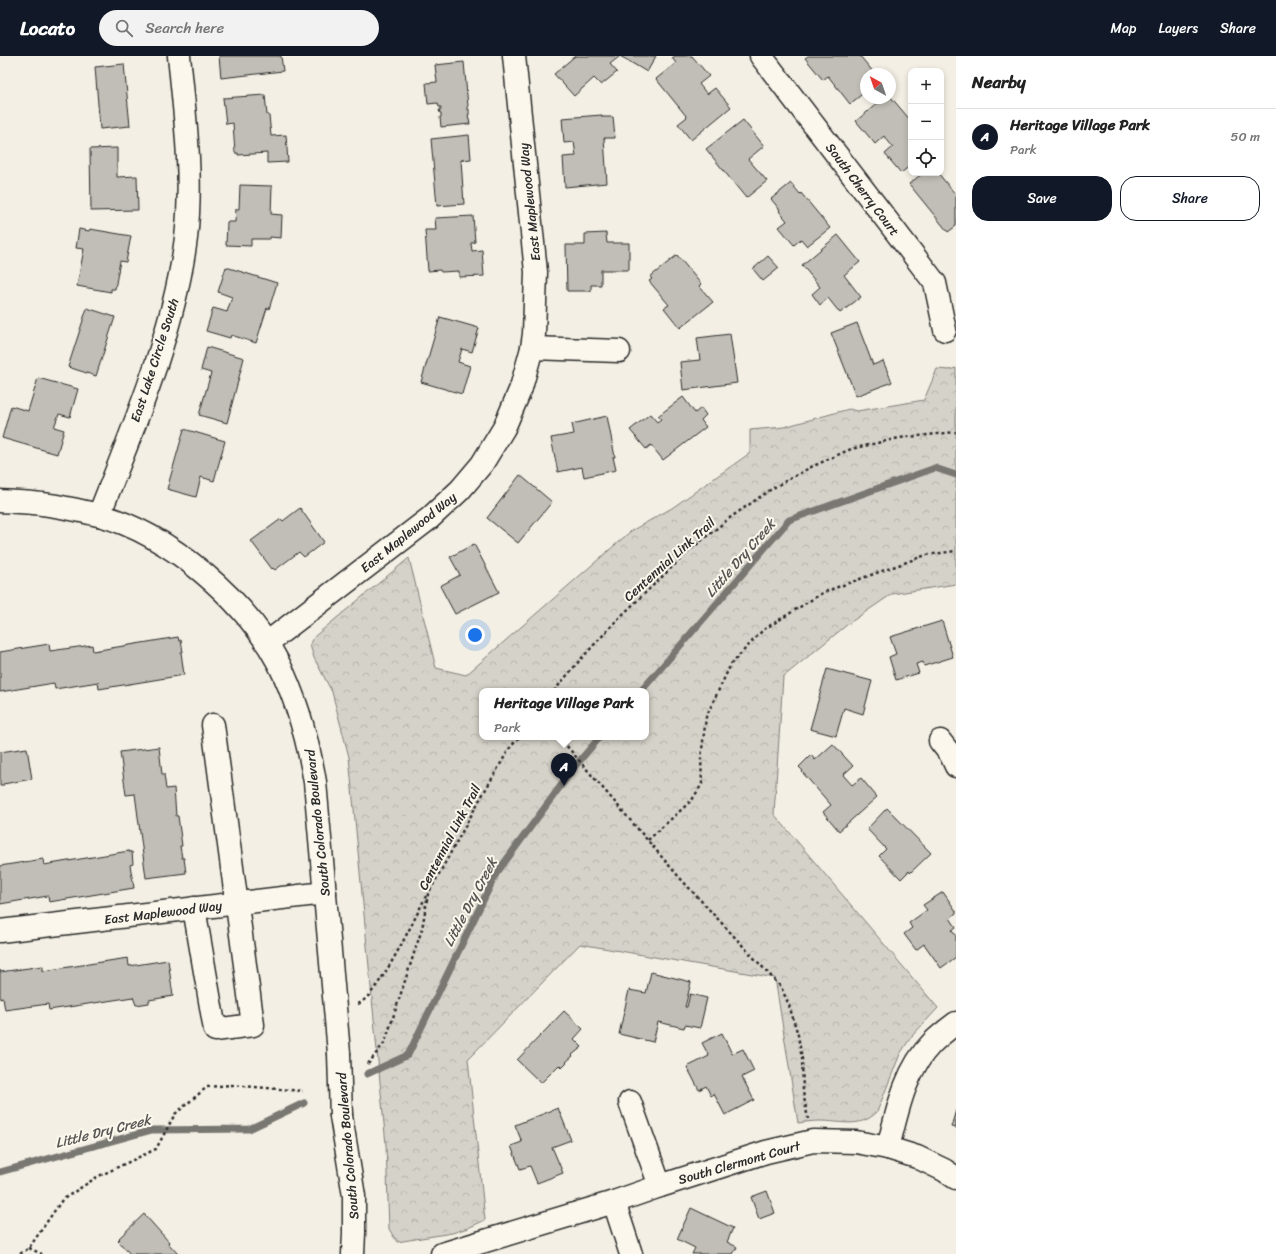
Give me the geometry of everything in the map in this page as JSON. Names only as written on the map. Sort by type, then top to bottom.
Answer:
[{"type":"street","name":"East Lake Circle South","points":[[99,515],[158,358],[170,315],[186,237],[188,197],[187,141],[179,56]]},
{"type":"street","name":"East Maplewood Way","points":[[267,643],[430,518],[460,490],[482,464],[504,428],[521,388],[532,348],[535,326],[536,272],[514,56]]},
{"type":"street","name":"South Cherry Court","points":[[761,56],[936,283],[945,330]]},
{"type":"street","points":[[532,348],[619,351]]},
{"type":"street","name":"South Colorado Boulevard","points":[[0,501],[43,504],[99,515],[129,526],[154,538],[180,554],[207,576],[229,597],[250,621],[267,643],[289,685],[300,713],[309,746],[315,782],[336,1012],[341,1116],[354,1196],[353,1254]]},
{"type":"street","points":[[194,908],[215,1030],[253,1025],[213,725]]},
{"type":"street","points":[[940,741],[951,755],[956,766]]},
{"type":"street","name":"East Maplewood Way","points":[[0,931],[325,893]]},
{"type":"street","points":[[888,1148],[900,1103],[912,1071],[932,1043],[956,1023]]},
{"type":"street","points":[[630,1102],[660,1186]]},
{"type":"street","name":"South Clermont Court","points":[[442,1254],[614,1202],[766,1152],[813,1141],[856,1142],[888,1148],[917,1157],[944,1170],[956,1178]]},
{"type":"street","points":[[614,1202],[630,1254]]},
{"type":"path","name":"Centennial Link Trail","points":[[557,688],[618,619],[691,549],[731,517],[773,488],[811,467],[851,450],[899,438],[956,432]]},
{"type":"path","points":[[648,840],[692,800],[702,784],[702,758],[706,717],[731,664],[763,630],[824,592],[926,555],[956,551]]},
{"type":"path","name":"Centennial Link Trail","points":[[368,1064],[385,1042],[422,929],[428,894],[479,801],[509,750],[517,740]]},
{"type":"path","points":[[562,740],[679,877],[781,987],[789,1005],[798,1035],[802,1059],[803,1092],[813,1141]]},
{"type":"path","points":[[336,1012],[361,1003],[373,991],[387,969],[428,894]]},
{"type":"path","points":[[20,1254],[29,1248],[62,1200],[97,1177],[156,1149],[175,1114],[207,1087],[231,1085],[303,1091]]},
{"type":"path","points":[[29,1248],[42,1254]]},
{"type":"green space","points":[[956,368],[956,584],[892,594],[848,624],[783,677],[774,814],[938,1008],[911,1037],[900,1054],[877,1112],[864,1121],[850,1123],[812,1121],[798,1123],[775,978],[580,944],[468,1059],[485,1220],[468,1228],[452,1233],[397,1242],[389,1229],[386,1145],[349,757],[332,692],[314,658],[310,645],[315,636],[409,558],[436,668],[466,675],[631,531],[672,508],[750,453],[750,430],[784,427],[849,409],[857,411],[924,400],[937,369],[949,370]]},
{"type":"building","points":[[219,56],[281,56],[283,71],[221,78]]},
{"type":"building","points":[[575,56],[620,56],[610,64],[617,72],[601,85],[594,78],[574,96],[554,74]]},
{"type":"building","points":[[620,56],[656,56],[647,72]]},
{"type":"building","points":[[675,56],[692,56],[709,76],[699,84],[707,94],[715,88],[731,107],[691,140],[678,124],[687,117],[656,79],[676,63],[672,58]]},
{"type":"building","points":[[808,56],[860,56],[870,68],[860,68],[860,96],[850,104],[828,76],[823,80],[805,58]]},
{"type":"building","points":[[464,62],[467,109],[469,109],[468,115],[470,124],[441,127],[441,113],[439,110],[441,110],[441,107],[439,107],[438,103],[428,104],[426,83],[437,82],[435,65]]},
{"type":"building","points":[[124,64],[130,126],[100,129],[95,67]]},
{"type":"building","points":[[265,95],[271,136],[286,135],[288,162],[267,163],[267,153],[238,155],[238,153],[235,153],[233,123],[226,124],[223,98]]},
{"type":"building","points":[[896,103],[908,117],[908,167],[901,173],[885,154],[893,147],[884,136],[875,144],[856,121],[877,104]]},
{"type":"building","points":[[602,115],[602,117],[613,117],[615,138],[604,138],[607,183],[565,187],[563,157],[576,156],[574,142],[564,143],[562,118]]},
{"type":"building","points":[[743,120],[764,146],[748,159],[767,181],[746,198],[706,149]]},
{"type":"building","points":[[469,135],[471,159],[461,160],[464,204],[437,206],[431,139]]},
{"type":"building","points":[[117,148],[117,177],[137,176],[138,210],[91,211],[90,149]]},
{"type":"building","points":[[919,176],[940,176],[956,195],[956,226],[948,232],[909,184]]},
{"type":"building","points":[[791,183],[830,228],[807,246],[801,239],[794,245],[779,227],[787,221],[771,199]]},
{"type":"building","points":[[240,185],[272,186],[271,214],[282,215],[281,238],[270,237],[270,239],[251,239],[251,246],[226,245],[227,222],[235,222],[236,209],[239,209]]},
{"type":"building","points":[[473,216],[475,242],[471,243],[472,251],[482,250],[484,276],[459,277],[459,271],[428,271],[425,230],[436,230],[435,218]]},
{"type":"building","points":[[79,229],[89,231],[90,229],[131,236],[126,262],[120,261],[115,289],[111,289],[111,292],[77,286],[84,249],[76,248]]},
{"type":"building","points":[[606,233],[607,243],[629,243],[629,270],[601,270],[601,285],[591,285],[591,291],[567,291],[566,245],[585,245],[585,234]]},
{"type":"building","points":[[838,235],[860,262],[844,275],[861,297],[840,313],[828,298],[820,305],[812,294],[820,287],[802,265]]},
{"type":"building","points":[[677,255],[701,284],[699,286],[713,302],[680,328],[664,308],[669,305],[649,281],[652,279],[650,277]]},
{"type":"building","points":[[768,256],[779,268],[763,281],[753,269]]},
{"type":"building","points":[[226,267],[277,283],[256,343],[231,335],[230,338],[206,331],[213,308],[227,312],[232,297],[218,292]]},
{"type":"building","points":[[87,308],[115,317],[96,376],[68,367]]},
{"type":"building","points":[[440,317],[479,328],[472,352],[462,349],[458,362],[470,366],[462,394],[421,382]]},
{"type":"building","points":[[857,323],[873,365],[883,361],[892,382],[856,396],[831,333]]},
{"type":"building","points":[[730,334],[737,383],[683,390],[680,362],[700,360],[697,338]]},
{"type":"building","points":[[207,347],[244,358],[227,423],[199,415],[211,373],[201,370]]},
{"type":"building","points":[[38,378],[78,389],[70,417],[59,414],[54,427],[64,430],[57,454],[2,438],[11,406],[28,411]]},
{"type":"building","points":[[683,397],[695,413],[701,408],[706,415],[701,420],[706,427],[663,460],[651,445],[646,449],[630,430],[650,414],[657,422],[661,419],[658,416]]},
{"type":"building","points":[[607,416],[616,470],[584,477],[582,467],[558,472],[551,438],[574,434],[572,424]]},
{"type":"building","points":[[184,429],[225,441],[214,481],[201,477],[196,497],[167,489]]},
{"type":"building","points":[[520,475],[552,502],[518,543],[487,518]]},
{"type":"building","points":[[300,508],[324,542],[304,557],[299,552],[275,570],[273,568],[272,569],[251,541],[281,519],[283,521]]},
{"type":"building","points":[[474,544],[499,592],[455,614],[440,586],[460,575],[450,557]]},
{"type":"building","points":[[942,621],[953,657],[924,666],[923,662],[916,664],[919,673],[896,680],[889,657],[896,654],[890,637]]},
{"type":"building","points":[[178,637],[179,641],[181,640],[183,652],[181,652],[184,675],[99,689],[98,682],[55,689],[54,683],[0,692],[0,652],[49,644],[50,651],[92,645],[93,651]]},
{"type":"building","points":[[827,669],[872,681],[863,714],[844,708],[836,736],[810,729]]},
{"type":"building","points":[[833,744],[853,766],[843,775],[852,785],[861,778],[877,797],[839,831],[823,812],[831,805],[799,767],[811,755],[815,760]]},
{"type":"building","points":[[159,747],[162,774],[164,774],[166,789],[174,788],[176,816],[178,816],[182,846],[180,846],[182,858],[184,858],[186,873],[146,878],[135,794],[126,795],[120,752]]},
{"type":"building","points":[[27,748],[32,779],[3,784],[3,786],[0,786],[0,752]]},
{"type":"building","points":[[887,808],[931,853],[910,873],[909,871],[901,879],[879,856],[886,849],[867,829]]},
{"type":"building","points":[[129,851],[132,852],[133,864],[130,865],[134,888],[49,902],[48,896],[0,904],[0,866],[43,859],[44,865]]},
{"type":"building","points":[[943,892],[956,911],[956,913],[950,918],[956,927],[952,930],[956,935],[956,957],[941,968],[924,944],[916,950],[904,934],[912,928],[909,923],[927,910],[923,905]]},
{"type":"building","points":[[128,958],[129,966],[168,960],[173,996],[149,1000],[149,1003],[136,1005],[133,997],[49,1010],[48,1004],[5,1010],[3,998],[0,999],[0,972],[43,966],[43,971]]},
{"type":"building","points":[[651,972],[691,982],[685,1007],[687,1007],[690,994],[707,998],[700,1028],[685,1025],[684,1028],[658,1022],[653,1042],[619,1034],[629,990],[646,993]]},
{"type":"building","points":[[564,1011],[583,1029],[574,1039],[582,1047],[572,1055],[573,1056],[562,1068],[559,1065],[541,1083],[517,1060]]},
{"type":"building","points":[[722,1033],[732,1054],[743,1049],[754,1071],[742,1077],[754,1100],[725,1115],[714,1094],[711,1096],[706,1086],[699,1090],[687,1067],[709,1056],[702,1043]]},
{"type":"building","points":[[558,1108],[571,1140],[552,1147],[563,1173],[537,1183],[530,1166],[520,1169],[511,1146],[522,1142],[515,1125]]},
{"type":"building","points":[[956,1110],[956,1128],[951,1127]]},
{"type":"building","points":[[767,1191],[775,1213],[759,1219],[751,1197]]},
{"type":"building","points":[[691,1208],[733,1228],[727,1242],[737,1247],[733,1254],[692,1254],[695,1248],[677,1239]]},
{"type":"building","points":[[144,1214],[178,1254],[130,1254],[118,1241],[120,1239],[119,1238]]},
{"type":"waterway","name":"Little Dry Creek","points":[[644,688],[789,520],[935,468],[956,475]]},
{"type":"waterway","name":"Little Dry Creek","points":[[367,1074],[408,1055],[496,874],[576,765],[597,740]]},
{"type":"waterway","name":"Little Dry Creek","points":[[0,1172],[152,1130],[249,1129],[304,1103]]},
{"type":"place","name":"Heritage Village Park","points":[[564,786]]}]
